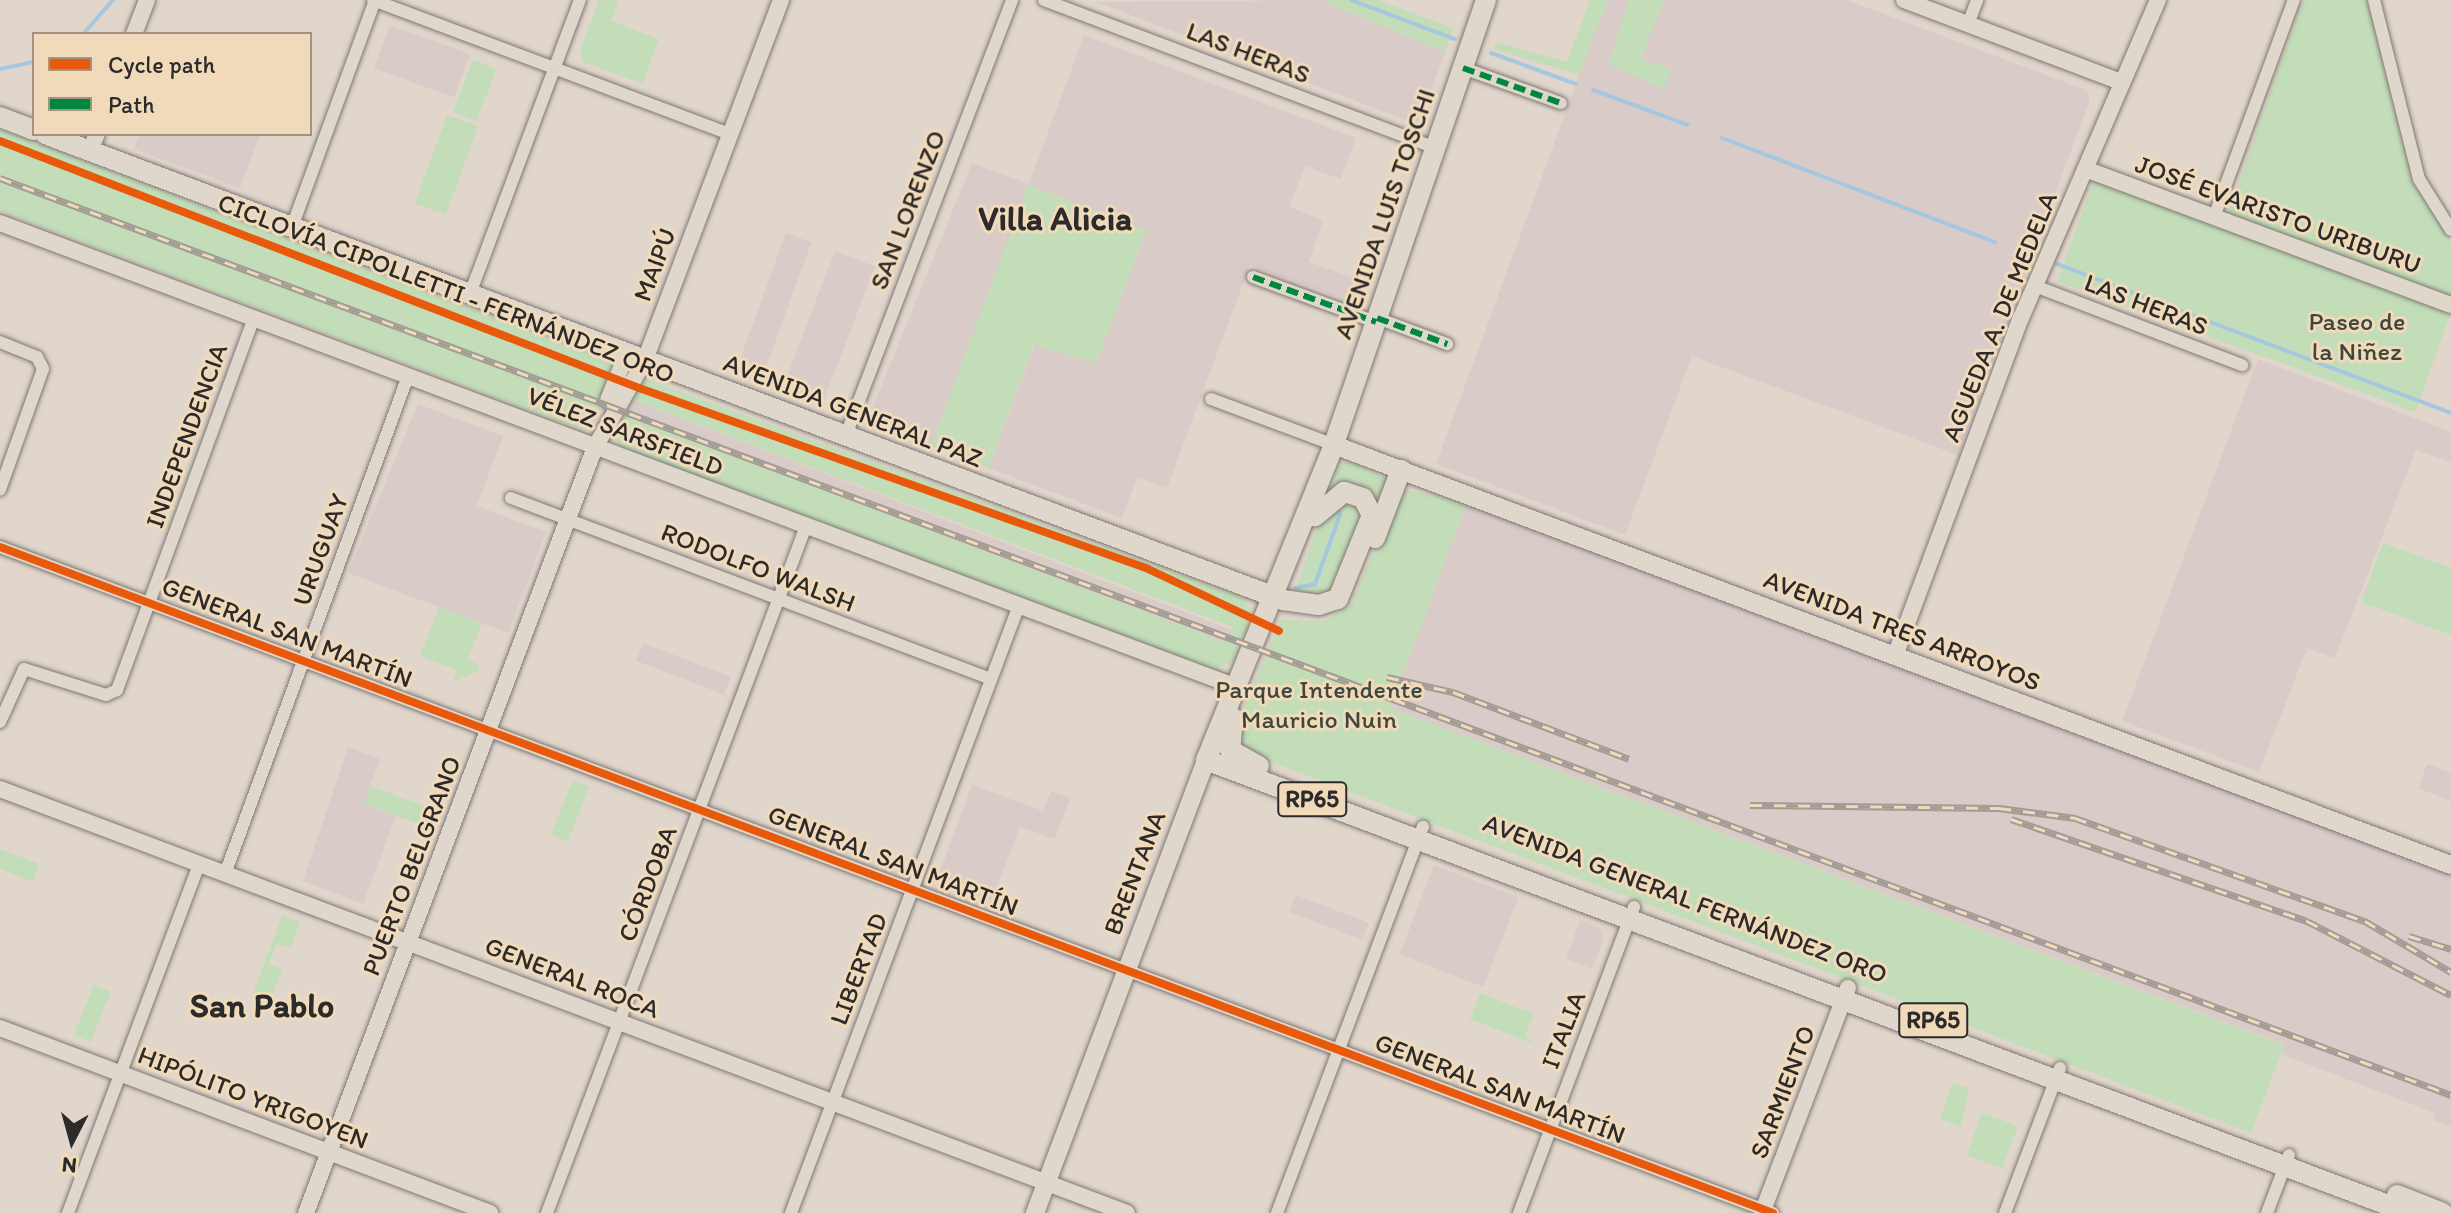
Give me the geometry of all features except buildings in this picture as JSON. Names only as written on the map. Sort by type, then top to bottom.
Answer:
[{"type":"main road","name":"AVENIDA LUIS TOSCHI","points":[[1228,746],[1486,0]]},
{"type":"main road","points":[[0,117],[32,129]]},
{"type":"main road","name":"AVENIDA GENERAL PAZ","points":[[56,136],[93,143],[292,227],[1279,598]]},
{"type":"main road","name":"AVENIDA LUIS TOSCHI","points":[[1234,686],[1279,598],[1315,516],[1334,445]]},
{"type":"main road","name":"AVENIDA TRES ARROYOS","points":[[1334,445],[2451,865]]},
{"type":"main road","points":[[1279,598],[1315,616],[1346,605],[1401,470]]},
{"type":"main road","points":[[1279,598],[1319,605],[1341,596],[1372,515],[1363,498],[1344,492],[1315,516]]},
{"type":"main road","name":"BRENTANA","points":[[1035,1213],[1234,686]]},
{"type":"main road","name":"AVENIDA GENERAL FERNÁNDEZ ORO","points":[[1228,746],[1246,761],[1354,802],[1421,833]]},
{"type":"main road","points":[[1207,757],[1354,802]]},
{"type":"main road","name":"AVENIDA GENERAL FERNÁNDEZ ORO","points":[[1207,757],[1421,833],[2287,1160],[2443,1213]]},
{"type":"main road","name":"AVENIDA GENERAL FERNÁNDEZ ORO","points":[[2287,1160],[2409,1213]]},
{"type":"street","points":[[135,32],[147,0]]},
{"type":"street","points":[[292,227],[374,0],[730,134]]},
{"type":"street","points":[[470,294],[580,0]]},
{"type":"street","name":"MAIPÚ","points":[[595,447],[730,134],[781,0]]},
{"type":"street","name":"SAN LORENZO","points":[[846,435],[1012,0]]},
{"type":"street","name":"LAS HERAS","points":[[1044,0],[1435,148]]},
{"type":"street","points":[[1904,0],[2121,82]]},
{"type":"street","points":[[1968,24],[1977,0]]},
{"type":"street","name":"AGUEDA A. DE MEDELA","points":[[1895,656],[2035,286],[2088,170],[2121,82],[2158,0]]},
{"type":"street","points":[[2214,217],[2294,0]]},
{"type":"street","points":[[2374,0],[2419,179],[2451,230]]},
{"type":"street","points":[[1463,68],[1561,103]]},
{"type":"street","name":"JOSÉ EVARISTO URIBURU","points":[[2088,170],[2451,305]]},
{"type":"street","name":"VÉLEZ SARSFIELD","points":[[0,223],[1234,686]]},
{"type":"street","points":[[1253,277],[1447,344]]},
{"type":"street","name":"LAS HERAS","points":[[2035,286],[2242,365]]},
{"type":"street","name":"INDEPENDENCIA","points":[[0,722],[24,669],[114,693],[254,318]]},
{"type":"street","points":[[0,342],[42,364],[0,490]]},
{"type":"street","name":"URUGUAY","points":[[225,874],[408,376]]},
{"type":"street","points":[[1211,399],[1334,445]]},
{"type":"street","name":"PUERTO BELGRANO","points":[[306,1213],[595,447]]},
{"type":"street","name":"RODOLFO WALSH","points":[[511,498],[991,679]]},
{"type":"street","name":"CÓRDOBA","points":[[547,1213],[806,526]]},
{"type":"street","name":"GENERAL SAN MARTÍN","points":[[0,547],[1766,1212]]},
{"type":"street","name":"LIBERTAD","points":[[791,1213],[1019,605]]},
{"type":"street","name":"GENERAL ROCA","points":[[0,789],[1127,1213]]},
{"type":"street","points":[[1277,1213],[1421,833]]},
{"type":"street","points":[[68,1213],[199,864]]},
{"type":"street","name":"ITALIA","points":[[1519,1213],[1632,913]]},
{"type":"street","name":"SARMIENTO","points":[[1766,1212],[1846,994]]},
{"type":"street","name":"HIPÓLITO YRIGOYEN","points":[[0,1028],[490,1213]]},
{"type":"street","points":[[2005,1213],[2058,1074]]},
{"type":"street","points":[[2267,1213],[2287,1160]]},
{"type":"shaded area","points":[[1321,0],[1445,52],[1419,125],[1096,2]]},
{"type":"shaded area","points":[[1590,0],[1847,0],[2086,90],[2090,99],[1958,455],[1692,356],[1625,535],[1436,464],[1579,76]]},
{"type":"shaded area","points":[[390,25],[470,54],[454,97],[374,68]]},
{"type":"shaded area","points":[[1084,35],[1356,138],[1341,179],[1305,166],[1289,207],[1323,220],[1309,262],[1365,282],[1358,304],[1250,265],[1167,488],[1137,477],[1122,518],[988,468],[1035,345],[1096,362],[1147,231],[1029,185],[931,447],[867,422],[972,163],[1029,184]]},
{"type":"shaded area","points":[[139,136],[259,136],[240,188],[134,149]]},
{"type":"shaded area","points":[[786,233],[811,242],[760,382],[735,373]]},
{"type":"shaded area","points":[[835,251],[875,266],[822,406],[782,390]]},
{"type":"shaded area","points":[[2258,359],[2451,432],[2451,462],[2416,450],[2335,658],[2307,648],[2259,772],[2122,721]]},
{"type":"shaded area","points":[[625,397],[1233,630],[1227,646],[619,413]]},
{"type":"shaded area","points":[[418,404],[503,436],[477,506],[546,532],[508,633],[348,573]]},
{"type":"shaded area","points":[[1467,503],[2451,875],[2451,1127],[2433,1120],[2435,1113],[2281,1054],[2284,1044],[1390,708]]},
{"type":"shaded area","points":[[643,643],[731,677],[724,694],[636,661]]},
{"type":"shaded area","points":[[348,747],[380,759],[364,804],[396,816],[363,904],[303,881]]},
{"type":"shaded area","points":[[2427,764],[2451,773],[2451,801],[2418,788]]},
{"type":"shaded area","points":[[972,785],[1043,811],[1051,791],[1070,798],[1055,839],[1020,827],[992,901],[937,880]]},
{"type":"shaded area","points":[[1434,865],[1518,897],[1484,987],[1400,955]]},
{"type":"shaded area","points":[[1296,895],[1369,923],[1362,940],[1290,912]]},
{"type":"shaded area","points":[[1580,920],[1600,928],[1604,938],[1592,969],[1566,959]]},
{"type":"green space","points":[[599,0],[618,1],[611,21],[659,39],[642,84],[584,62],[580,51]]},
{"type":"green space","points":[[1321,0],[1379,0],[1453,28],[1445,52]]},
{"type":"green space","points":[[1590,0],[1608,0],[1579,75],[1494,49],[1496,42],[1567,62]]},
{"type":"green space","points":[[1629,0],[1664,0],[1641,58],[1671,69],[1664,89],[1608,64]]},
{"type":"green space","points":[[2303,0],[2367,0],[2413,183],[2451,242],[2451,298],[2228,214]]},
{"type":"green space","points":[[473,60],[496,69],[476,121],[453,112]]},
{"type":"green space","points":[[447,115],[478,126],[446,215],[415,203]]},
{"type":"green space","points":[[0,129],[609,361],[615,372],[594,422],[585,431],[0,211]]},
{"type":"green space","name":"Paseo de la Niñez","points":[[2094,180],[2451,310],[2415,412],[2057,281]]},
{"type":"green space","points":[[1028,185],[1147,230],[1096,363],[1034,345],[988,468],[931,447]]},
{"type":"green space","points":[[643,378],[1244,598],[1252,614],[1236,659],[1214,670],[620,447],[612,435],[619,413],[1227,643],[1233,627],[625,397]]},
{"type":"green space","points":[[1348,461],[1390,480],[1378,515],[1330,490],[1338,466]]},
{"type":"green space","name":"Parque Intendente Mauricio Nuin","points":[[1408,490],[1467,503],[1390,708],[2284,1045],[2251,1133],[1242,751],[1232,735],[1281,620],[1323,621],[1351,605],[1394,502]]},
{"type":"green space","points":[[1342,500],[1365,510],[1333,596],[1295,593],[1320,519]]},
{"type":"green space","points":[[2383,543],[2451,568],[2451,635],[2361,602]]},
{"type":"green space","points":[[439,607],[482,623],[468,660],[480,665],[478,671],[453,682],[457,670],[420,656]]},
{"type":"green space","points":[[573,780],[590,787],[568,841],[551,835]]},
{"type":"green space","points":[[370,786],[440,812],[434,830],[364,804]]},
{"type":"green space","points":[[0,849],[39,864],[33,882],[0,869]]},
{"type":"green space","points":[[282,915],[300,922],[290,948],[276,944],[269,964],[282,969],[271,998],[254,991]]},
{"type":"green space","points":[[94,985],[111,992],[90,1042],[74,1035]]},
{"type":"green space","points":[[1480,993],[1534,1014],[1525,1035],[1534,1044],[1470,1019]]},
{"type":"green space","points":[[1953,1083],[1969,1088],[1961,1127],[1940,1119]]},
{"type":"green space","points":[[1982,1113],[2018,1126],[2002,1168],[1967,1155]]},
{"type":"waterway","points":[[85,32],[113,0]]},
{"type":"waterway","points":[[1351,0],[1455,39]]},
{"type":"waterway","points":[[1491,53],[1576,84]]},
{"type":"waterway","points":[[0,69],[32,62]]},
{"type":"waterway","points":[[1593,90],[1688,125]]},
{"type":"waterway","points":[[1722,138],[1995,242]]},
{"type":"waterway","points":[[2057,264],[2451,413]]},
{"type":"waterway","points":[[1295,588],[1315,584],[1340,515],[1336,507]]},
{"type":"railway","points":[[0,178],[2451,1095]]},
{"type":"railway","points":[[1387,677],[1453,692],[1629,759]]},
{"type":"railway","points":[[1750,805],[1999,808],[2075,818],[2365,921],[2451,972]]},
{"type":"railway","points":[[2011,819],[2307,921],[2451,995]]},
{"type":"railway","points":[[2409,936],[2451,949]]},
{"type":"marked path","points":[[1463,68],[1561,103]]},
{"type":"marked path","points":[[1253,277],[1376,322]]},
{"type":"marked path","points":[[1377,318],[1447,344]]},
{"type":"cycle path","name":"CICLOVÍA CIPOLLETTI - FERNÁNDEZ ORO","points":[[0,141],[639,388],[1146,568],[1279,631]]},
{"type":"cycle path","points":[[0,547],[1773,1213]]},
{"type":"district","name":"Villa Alicia","points":[[1055,219]]},
{"type":"district","name":"San Pablo","points":[[262,1006]]}]
